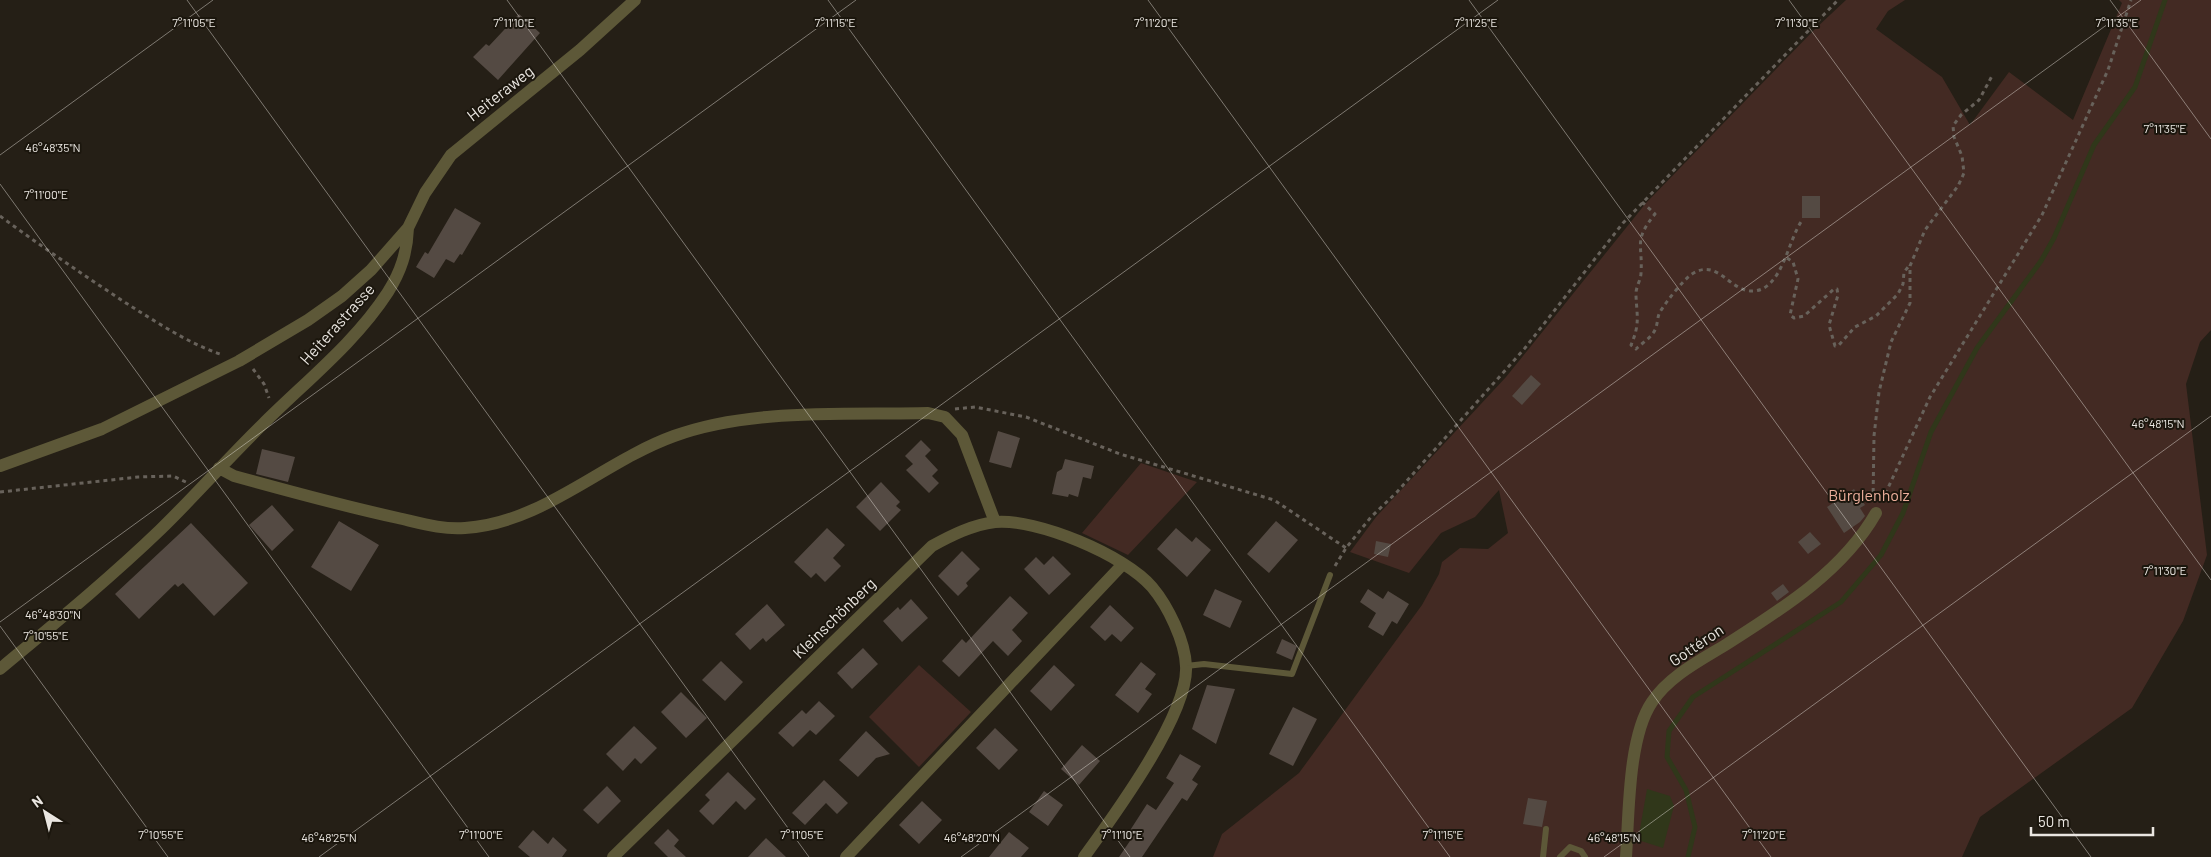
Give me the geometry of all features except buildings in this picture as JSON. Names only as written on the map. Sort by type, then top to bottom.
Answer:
[{"type":"street","name":"Heiteraweg","points":[[408,228],[425,193],[451,155],[580,50],[635,0]]},
{"type":"street","name":"Heiterastrasse","points":[[0,466],[102,428],[239,361],[308,320],[342,296],[371,270],[408,228]]},
{"type":"street","name":"Heiterastrasse","points":[[0,669],[134,554],[346,342],[383,299],[404,261],[408,228]]},
{"type":"street","points":[[218,468],[234,476],[368,511],[436,526],[462,529],[487,526],[518,517],[642,450],[673,436],[707,426],[748,419],[814,415],[928,413],[945,417],[962,435],[995,522]]},
{"type":"street","name":"Gottéron","points":[[1626,857],[1637,744],[1652,702],[1676,677],[1747,632],[1828,573],[1849,551],[1876,513]]},
{"type":"street","name":"Kleinschönberg","points":[[613,857],[932,546],[957,532],[995,522],[1030,524],[1077,540],[1123,564],[1151,586],[1172,618],[1186,666],[1180,702],[1140,778],[1084,857]]},
{"type":"street","points":[[846,857],[1123,564]]},
{"type":"lane","points":[[1186,666],[1204,664],[1292,674],[1330,575]]},
{"type":"lane","points":[[1543,857],[1546,829]]},
{"type":"lane","points":[[1560,857],[1570,847],[1581,851],[1584,857]]},
{"type":"path","points":[[1330,575],[1345,550],[1525,348],[1624,222],[1838,0]]},
{"type":"path","points":[[1876,513],[1930,397],[2042,215],[2108,70],[2132,0]]},
{"type":"path","points":[[1787,258],[1793,262],[1798,279],[1790,315],[1794,318],[1804,316],[1837,288],[1838,295],[1829,325],[1835,346],[1839,345],[1855,327],[1876,316],[1898,294],[1903,284],[1904,272],[1910,266],[1925,230],[1958,186],[1964,173],[1962,156],[1954,137],[1953,126],[1961,115],[1979,100],[1992,76]]},
{"type":"path","points":[[1642,202],[1655,214],[1645,226],[1639,244],[1642,274],[1636,294],[1638,330],[1632,345],[1636,349],[1655,330],[1659,313],[1692,274],[1707,269],[1721,273],[1734,285],[1745,291],[1756,291],[1768,286],[1787,258],[1795,232],[1801,222]]},
{"type":"path","points":[[0,216],[65,263],[155,321],[207,350],[250,366],[264,384],[274,413]]},
{"type":"path","points":[[1876,513],[1872,506],[1874,436],[1879,392],[1892,342],[1910,303],[1910,266]]},
{"type":"path","points":[[945,417],[952,409],[975,407],[1026,417],[1120,454],[1274,500],[1345,550]]},
{"type":"path","points":[[0,492],[138,476],[173,476],[199,488]]},
{"type":"green space","name":"Bürglenholz","points":[[1846,0],[1905,0],[1888,11],[1876,29],[1942,77],[1970,125],[2009,72],[2073,120],[2122,3],[2119,0],[2211,0],[2211,330],[2200,342],[2186,384],[2207,555],[2183,621],[2132,708],[1980,817],[1962,857],[1213,857],[1222,834],[1299,773],[1422,605],[1439,574],[1442,562],[1460,548],[1488,549],[1508,533],[1499,490],[1475,517],[1441,533],[1409,573],[1350,552],[1376,517],[1506,377],[1646,203],[1815,29]]},
{"type":"green space","points":[[1141,463],[1197,482],[1128,555],[1082,533]]},
{"type":"green space","points":[[919,665],[971,712],[919,767],[869,717]]},
{"type":"shaded area","points":[[1647,789],[1670,796],[1674,806],[1663,848],[1638,840]]},
{"type":"waterway","points":[[1688,857],[1695,827],[1686,790],[1667,757],[1669,731],[1693,697],[1841,602],[1881,555],[1903,513],[1931,432],[1977,348],[2041,261],[2054,238],[2094,145],[2135,87],[2165,0]]}]
